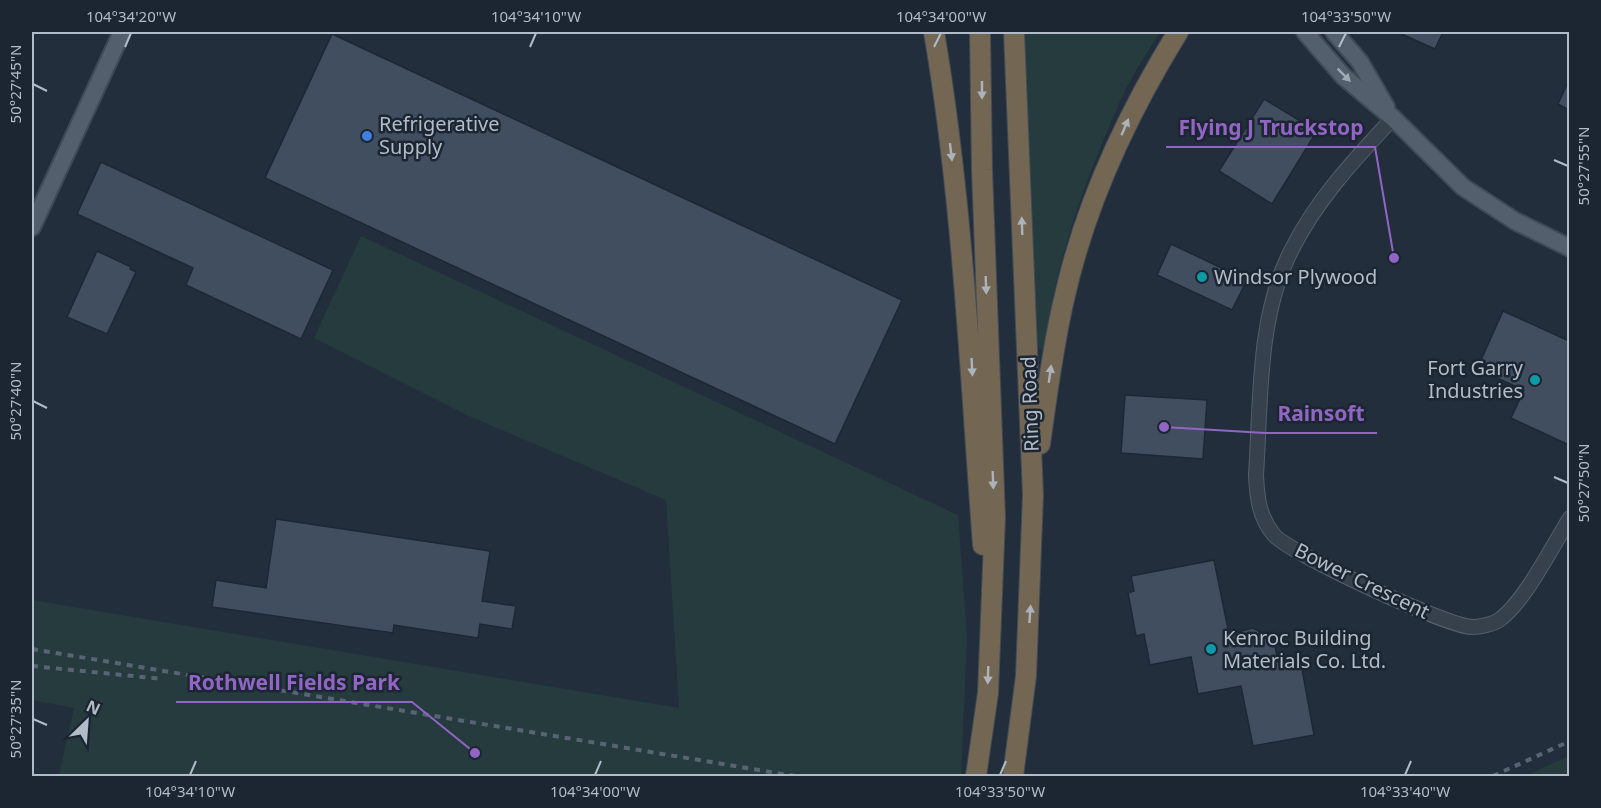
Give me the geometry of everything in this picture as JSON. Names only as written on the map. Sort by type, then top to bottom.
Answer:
[{"type":"highway","points":[[934,32],[958,206],[968,319],[989,636]]},
{"type":"highway","name":"Ring Road","points":[[976,777],[988,693],[995,517],[982,170],[980,32]]},
{"type":"highway","name":"Ring Road","points":[[1013,777],[1026,676],[1032,584],[1033,495],[1014,32]]},
{"type":"highway","points":[[1033,495],[1054,347],[1079,244],[1102,181],[1134,107],[1178,32]]},
{"type":"main road","points":[[32,226],[122,32]]},
{"type":"main road","points":[[1305,32],[1343,76],[1393,118],[1463,187],[1515,221],[1569,248]]},
{"type":"main road","points":[[1334,32],[1360,62],[1393,118]]},
{"type":"street","name":"Bower Crescent","points":[[1393,118],[1341,174],[1309,218],[1291,250],[1277,285],[1269,317],[1256,475],[1257,499],[1263,521],[1275,537],[1301,554],[1445,621],[1472,627],[1498,621],[1522,593],[1569,518]]},
{"type":"green space","points":[[1023,32],[1160,32],[1123,95],[1085,187],[1064,252],[1049,318],[1045,350],[1036,348]]},
{"type":"green space","points":[[361,236],[958,515],[967,637],[961,776],[59,775],[74,708],[32,700],[32,600],[679,708],[666,500],[469,416],[314,338]]},
{"type":"green space","points":[[1569,756],[1569,776],[1525,776]]},
{"type":"building","points":[[1397,32],[1443,32],[1435,49]]},
{"type":"building","points":[[332,34],[902,300],[835,444],[265,178]]},
{"type":"building","points":[[1569,80],[1569,110],[1558,104]]},
{"type":"building","points":[[1264,99],[1317,131],[1272,204],[1219,171]]},
{"type":"building","points":[[101,162],[333,270],[301,339],[186,285],[193,268],[77,214]]},
{"type":"building","name":"Windsor Plywood","points":[[1171,244],[1247,280],[1232,310],[1157,275]]},
{"type":"building","points":[[97,251],[131,267],[130,269],[136,272],[107,334],[67,317]]},
{"type":"building","name":"Fort Garry Industries","points":[[1503,311],[1569,341],[1569,445],[1511,418],[1524,390],[1477,369]]},
{"type":"building","points":[[1125,395],[1207,400],[1203,459],[1121,453]]},
{"type":"building","points":[[276,519],[490,551],[482,601],[516,606],[512,629],[480,624],[478,638],[394,625],[393,633],[212,607],[216,580],[266,588]]},
{"type":"building","name":"Kenroc Building Materials Co. Ltd.","points":[[1214,560],[1229,634],[1253,628],[1274,640],[1278,662],[1300,658],[1314,735],[1253,746],[1241,686],[1198,694],[1191,657],[1150,665],[1144,634],[1136,636],[1128,593],[1134,591],[1131,576]]},
{"type":"railway","points":[[32,649],[795,776]]},
{"type":"railway","points":[[32,666],[163,679]]},
{"type":"railway","points":[[1493,776],[1570,741]]},
{"type":"place","name":"Refrigerative Supply","points":[[367,136]]},
{"type":"place","name":"Flying J Truckstop","points":[[1394,258]]},
{"type":"place","name":"Windsor Plywood","points":[[1202,277]]},
{"type":"place","name":"Fort Garry Industries","points":[[1535,380]]},
{"type":"place","name":"Rainsoft","points":[[1164,427]]},
{"type":"place","name":"Kenroc Building Materials Co. Ltd.","points":[[1211,649]]},
{"type":"place","name":"Rothwell Fields Park","points":[[475,753]]}]
